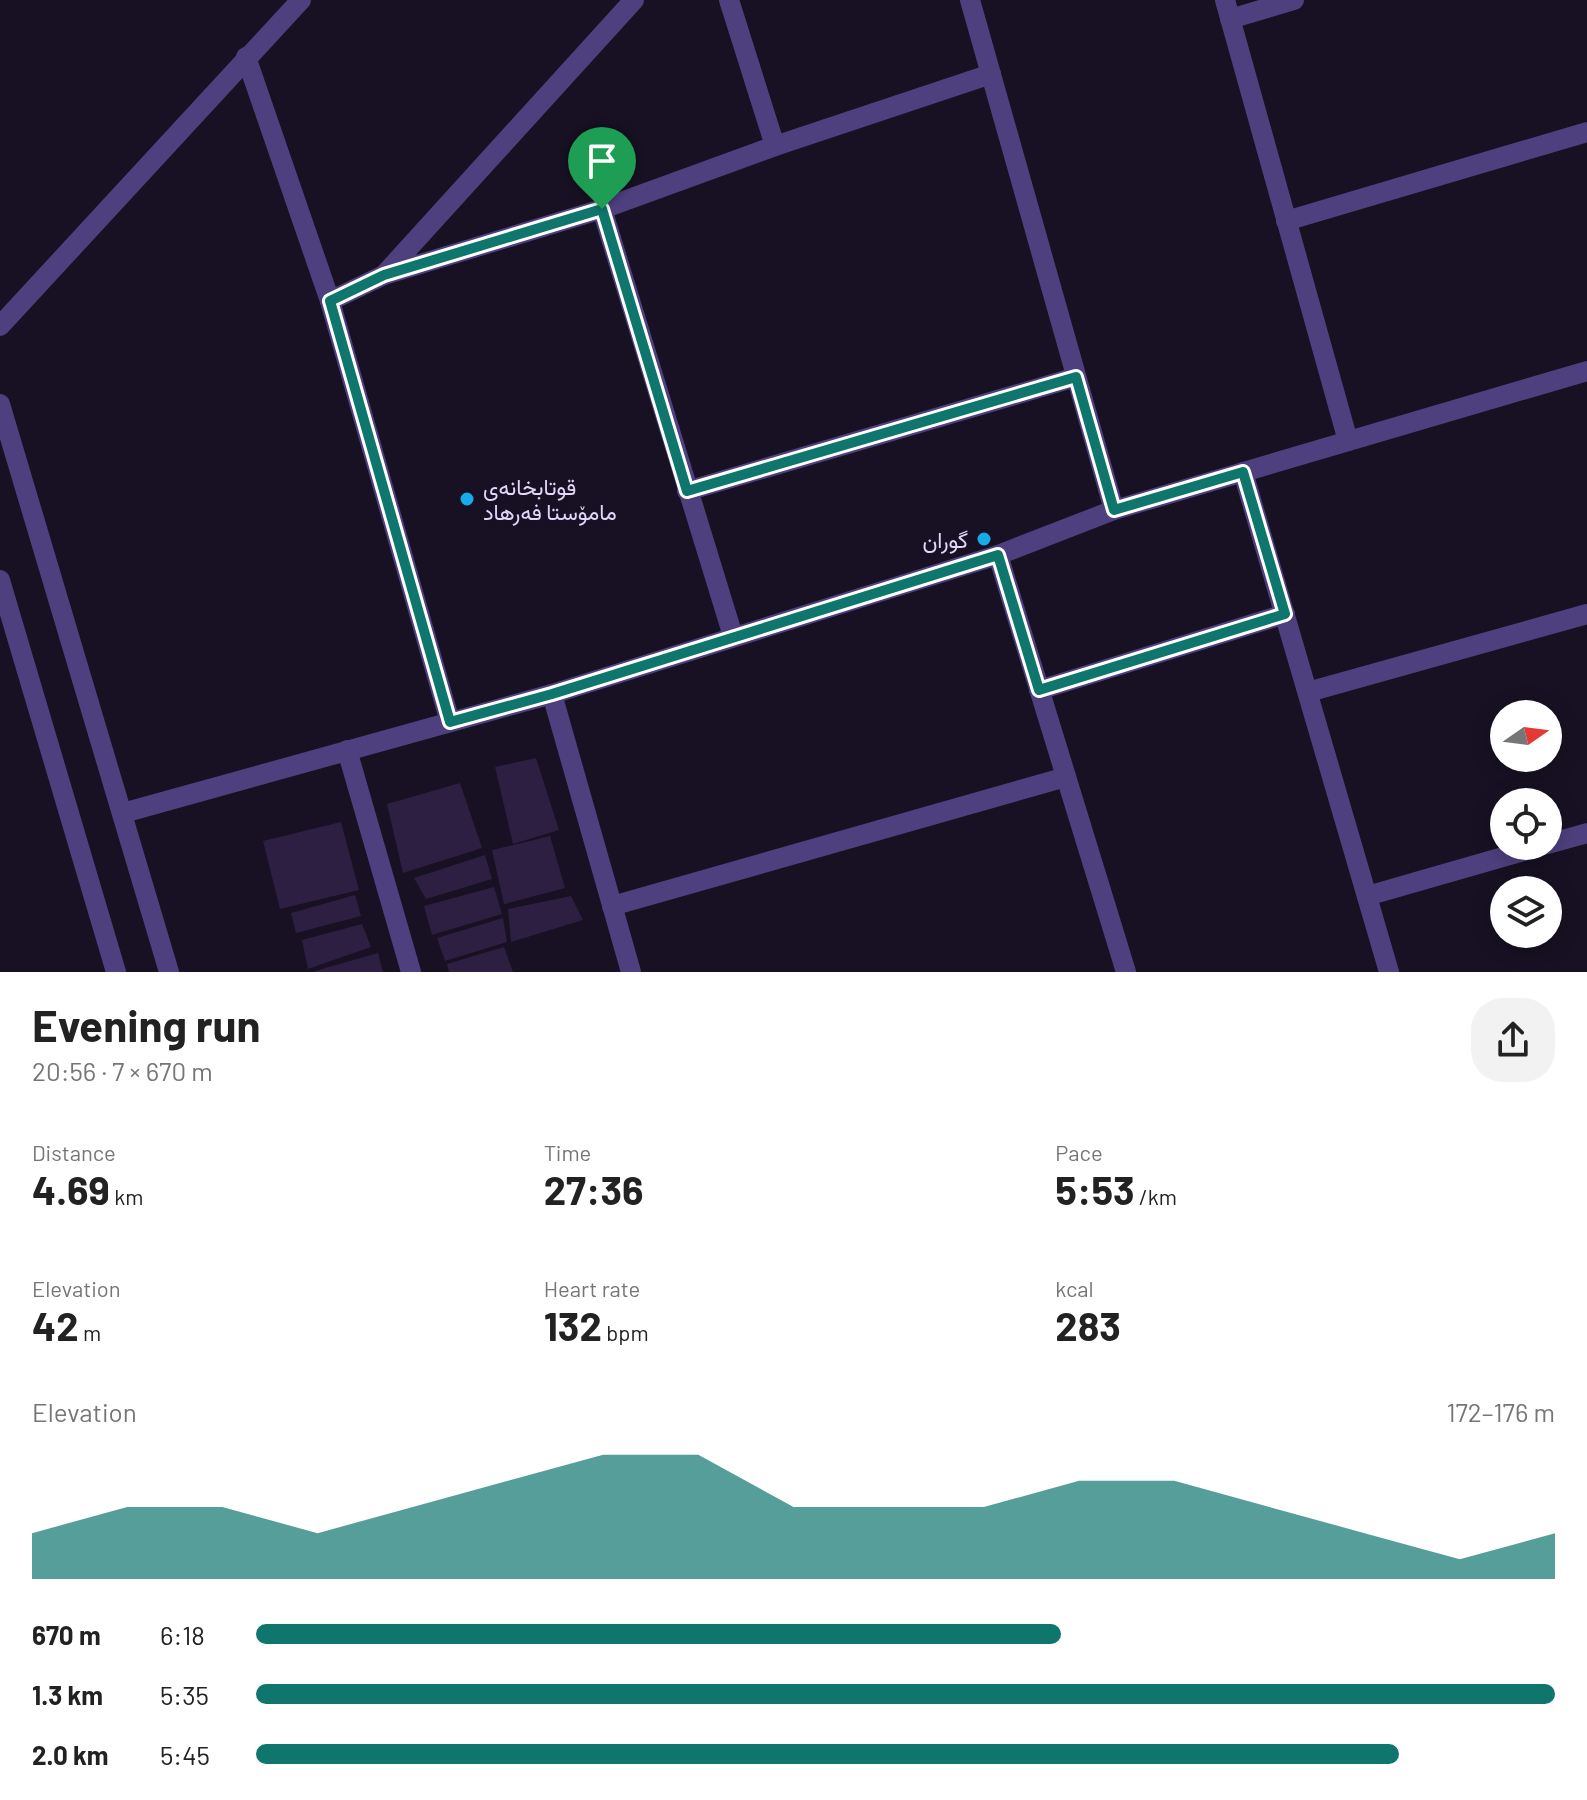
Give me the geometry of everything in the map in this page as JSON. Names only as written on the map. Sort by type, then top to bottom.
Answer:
[{"type":"street","points":[[0,326],[301,0]]},
{"type":"street","points":[[384,275],[634,0]]},
{"type":"street","points":[[729,0],[775,146]]},
{"type":"street","points":[[970,0],[1114,510]]},
{"type":"street","points":[[1294,0],[1227,10],[1348,441]]},
{"type":"street","points":[[246,57],[330,301],[450,722]]},
{"type":"street","points":[[330,301],[384,275],[602,209],[775,146],[991,74]]},
{"type":"street","points":[[1286,221],[1587,132]]},
{"type":"street","points":[[602,209],[733,636]]},
{"type":"street","points":[[123,813],[552,694],[998,555],[1114,510],[1587,371]]},
{"type":"street","points":[[687,491],[1076,377]]},
{"type":"street","points":[[0,404],[169,972]]},
{"type":"street","points":[[1243,472],[1389,972]]},
{"type":"street","points":[[998,555],[1126,972]]},
{"type":"street","points":[[0,580],[116,972]]},
{"type":"street","points":[[1039,690],[1285,614]]},
{"type":"street","points":[[1308,692],[1587,614]]},
{"type":"street","points":[[552,694],[631,972]]},
{"type":"street","points":[[347,750],[411,972]]},
{"type":"street","points":[[612,906],[1066,777]]},
{"type":"street","points":[[1562,840],[1587,833]]},
{"type":"street","points":[[1367,896],[1492,860]]},
{"type":"building","points":[[536,758],[559,830],[513,844],[495,767]]},
{"type":"building","points":[[460,783],[482,848],[403,873],[387,804]]},
{"type":"building","points":[[341,822],[359,890],[280,909],[263,841]]},
{"type":"building","points":[[550,836],[565,888],[504,904],[492,850]]},
{"type":"building","points":[[485,855],[492,879],[426,899],[414,878]]},
{"type":"building","points":[[494,887],[502,914],[432,935],[424,906]]},
{"type":"building","points":[[355,895],[361,916],[296,933],[291,913]]},
{"type":"building","points":[[571,896],[583,920],[511,942],[508,909]]},
{"type":"building","points":[[503,918],[507,942],[445,961],[437,938]]},
{"type":"building","points":[[362,924],[371,947],[308,969],[302,940]]},
{"type":"building","points":[[504,947],[513,972],[449,972],[447,964]]},
{"type":"building","points":[[378,953],[383,972],[315,972],[315,971]]},
{"type":"place","name":"قوتابخانەی مامۆستا فەرهاد","points":[[467,499]]},
{"type":"place","name":"گوران","points":[[984,539]]},
{"type":"route","points":[[602,209],[687,491],[1076,377],[1114,510],[1243,472],[1285,614],[1039,690],[998,555],[552,694],[450,722],[330,301],[384,275],[602,209]]}]
